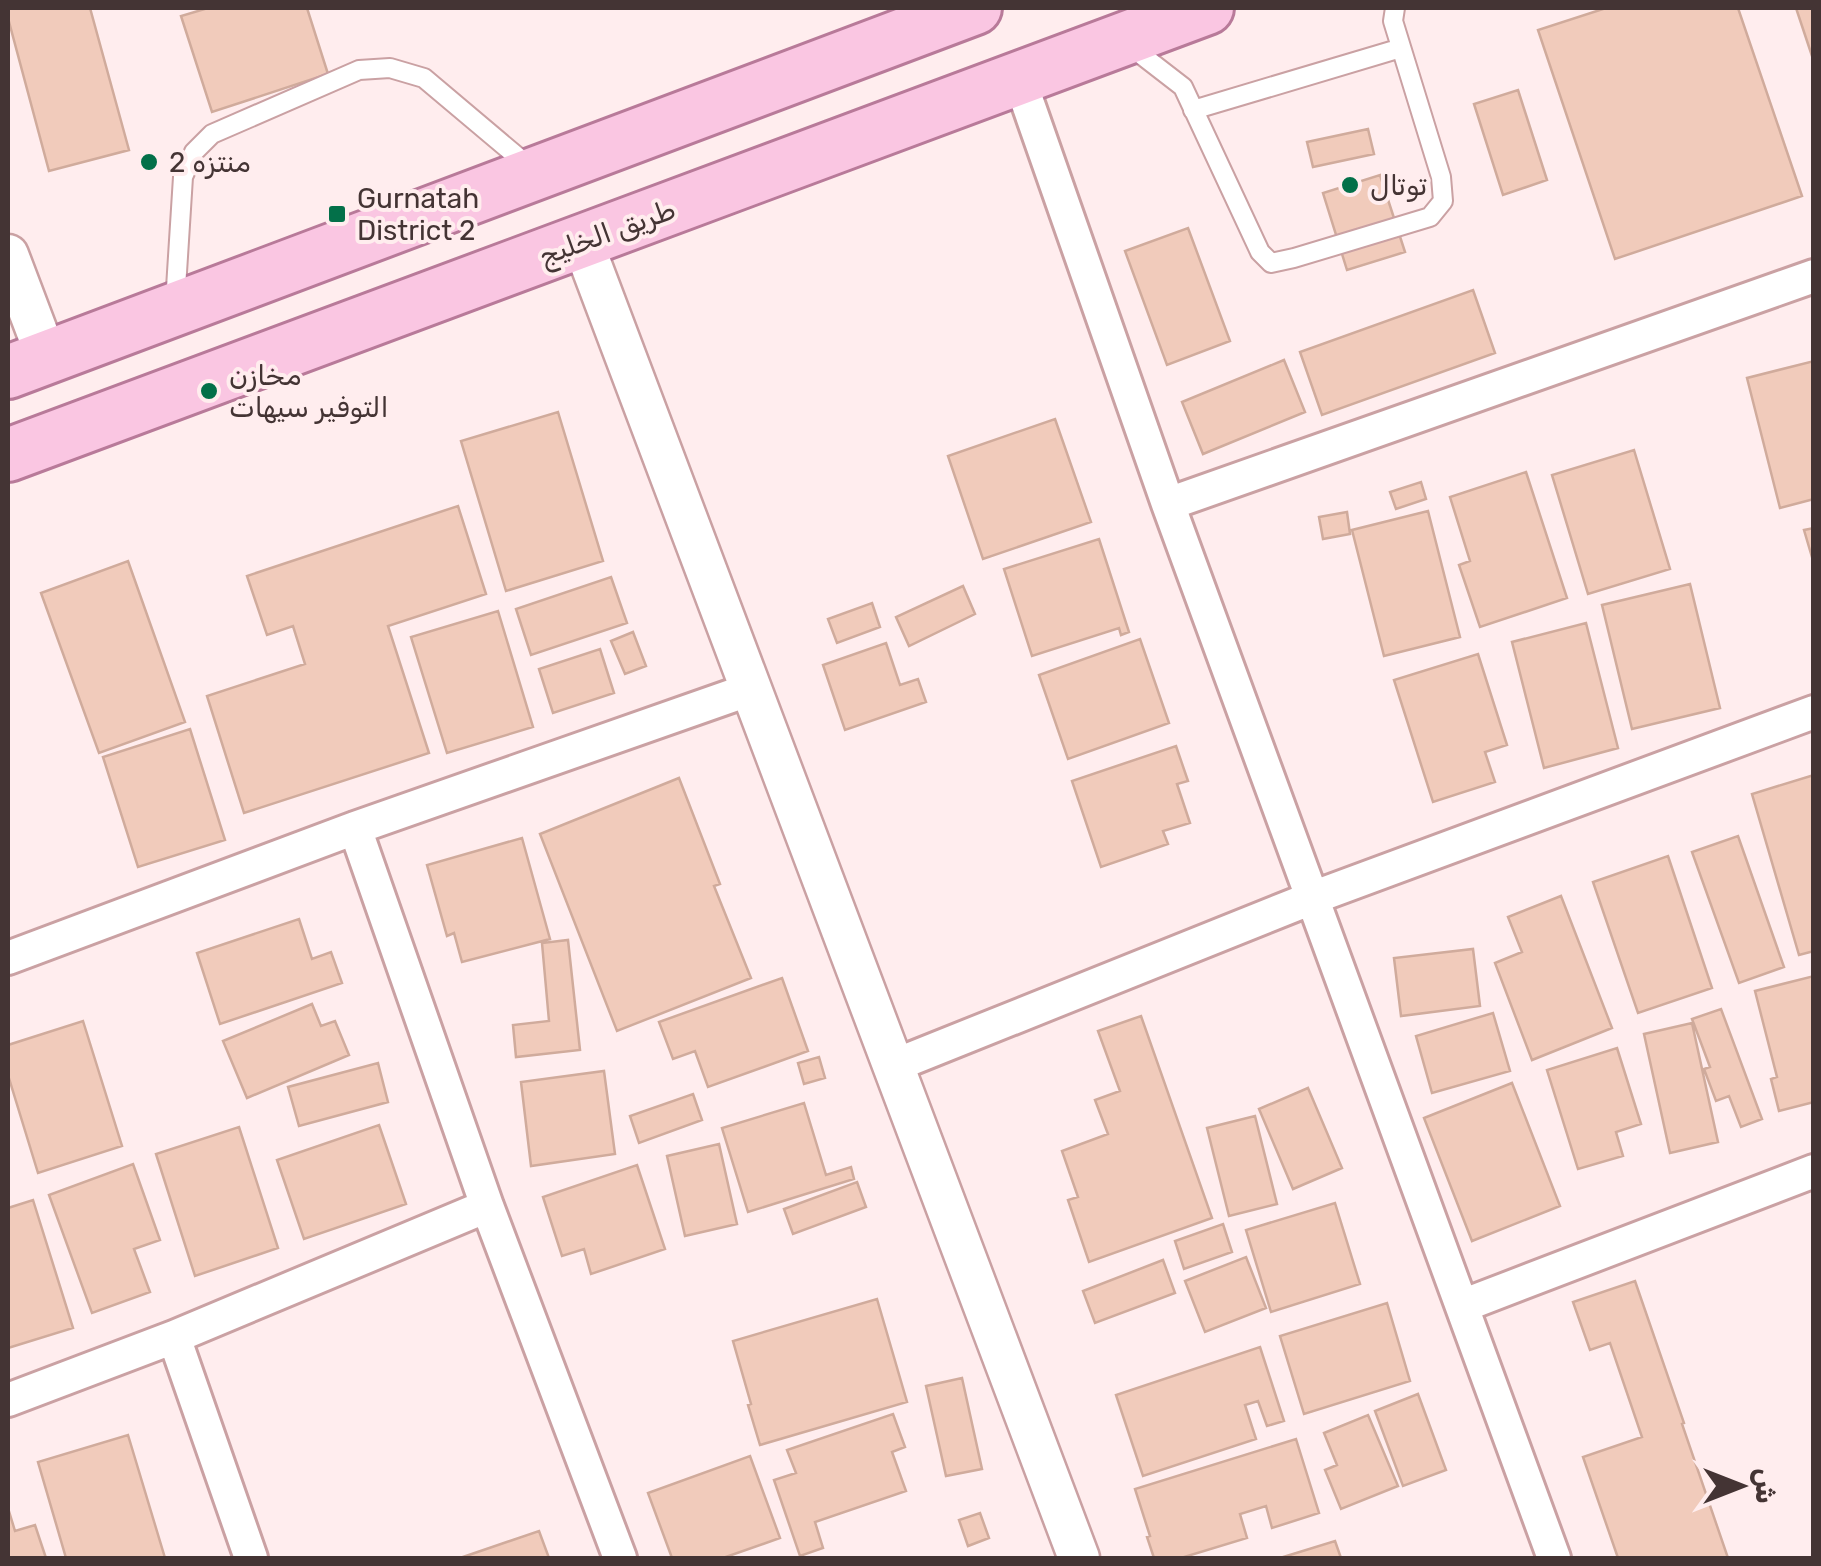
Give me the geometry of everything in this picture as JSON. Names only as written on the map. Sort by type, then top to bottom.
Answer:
[{"type":"main road","points":[[27,365],[974,8]]},
{"type":"main road","name":"طريق الخليج","points":[[8,456],[1207,8]]},
{"type":"street","points":[[1019,78],[1168,504],[1554,1558]]},
{"type":"street","points":[[582,241],[1076,1558]]},
{"type":"street","points":[[8,254],[27,365]]},
{"type":"street","points":[[1168,504],[1814,276]]},
{"type":"street","points":[[8,958],[354,828],[751,689]]},
{"type":"street","points":[[893,1066],[1312,898],[1814,712]]},
{"type":"street","points":[[354,828],[486,1206],[620,1558]]},
{"type":"street","points":[[1462,1306],[1814,1172]]},
{"type":"street","points":[[8,1400],[174,1337],[486,1206]]},
{"type":"street","points":[[174,1337],[250,1558]]},
{"type":"lane","points":[[1122,39],[1183,87],[1260,252],[1270,263],[1430,218],[1442,200],[1441,176],[1393,21],[1395,8]]},
{"type":"lane","points":[[1193,110],[1401,48]]},
{"type":"lane","points":[[174,309],[183,177],[194,152],[212,134],[359,70],[390,68],[424,78],[536,173]]},
{"type":"building","points":[[8,8],[90,8],[129,150],[49,171]]},
{"type":"building","points":[[208,8],[307,8],[328,74],[212,112],[181,16]]},
{"type":"building","points":[[1606,8],[1738,8],[1802,196],[1615,259],[1538,30]]},
{"type":"building","points":[[1796,8],[1814,8],[1814,62]]},
{"type":"building","points":[[1518,90],[1547,180],[1503,195],[1474,104]]},
{"type":"building","points":[[1368,129],[1374,154],[1313,167],[1307,142]]},
{"type":"building","points":[[1380,175],[1405,252],[1347,270],[1323,193]]},
{"type":"building","points":[[1188,228],[1230,341],[1167,365],[1125,251]]},
{"type":"building","points":[[1473,290],[1495,353],[1322,415],[1300,352]]},
{"type":"building","points":[[1284,360],[1305,412],[1203,454],[1182,402]]},
{"type":"building","points":[[1814,361],[1814,499],[1780,508],[1747,378]]},
{"type":"building","points":[[558,412],[603,561],[506,591],[461,441]]},
{"type":"building","points":[[1055,419],[1091,522],[983,559],[948,456]]},
{"type":"building","points":[[1634,450],[1670,569],[1588,594],[1552,475]]},
{"type":"building","points":[[1526,472],[1567,598],[1480,627],[1459,565],[1470,561],[1450,497]]},
{"type":"building","points":[[1421,482],[1426,499],[1396,509],[1390,492]]},
{"type":"building","points":[[458,506],[486,594],[388,626],[429,753],[244,813],[207,696],[305,664],[293,626],[267,635],[247,576]]},
{"type":"building","points":[[1428,511],[1460,637],[1384,656],[1352,530]]},
{"type":"building","points":[[1347,512],[1350,534],[1323,539],[1319,517]]},
{"type":"building","points":[[1814,528],[1814,564],[1804,530]]},
{"type":"building","points":[[1099,539],[1129,632],[1121,635],[1119,628],[1032,656],[1004,569]]},
{"type":"building","points":[[128,561],[185,722],[99,753],[41,593]]},
{"type":"building","points":[[611,577],[627,623],[531,655],[516,609]]},
{"type":"building","points":[[1690,584],[1720,708],[1632,729],[1602,605]]},
{"type":"building","points":[[963,586],[975,614],[909,646],[896,617]]},
{"type":"building","points":[[872,603],[880,627],[837,643],[828,619]]},
{"type":"building","points":[[498,611],[533,727],[447,753],[411,637]]},
{"type":"building","points":[[1586,623],[1618,748],[1544,768],[1512,642]]},
{"type":"building","points":[[633,632],[646,666],[625,674],[611,641]]},
{"type":"building","points":[[1140,639],[1169,723],[1068,759],[1039,675]]},
{"type":"building","points":[[886,643],[900,685],[918,679],[926,702],[845,730],[823,665]]},
{"type":"building","points":[[600,649],[614,693],[553,713],[539,669]]},
{"type":"building","points":[[1478,654],[1507,745],[1485,752],[1495,782],[1433,802],[1394,680]]},
{"type":"building","points":[[190,729],[225,840],[138,867],[103,757]]},
{"type":"building","points":[[1176,746],[1188,781],[1177,784],[1190,823],[1163,831],[1168,844],[1101,867],[1072,781]]},
{"type":"building","points":[[1814,775],[1814,951],[1799,955],[1752,794]]},
{"type":"building","points":[[679,778],[720,884],[714,886],[751,978],[617,1031],[540,834]]},
{"type":"building","points":[[1738,836],[1784,967],[1739,983],[1692,852]]},
{"type":"building","points":[[522,838],[550,939],[462,962],[454,933],[447,936],[427,865]]},
{"type":"building","points":[[1668,856],[1712,988],[1638,1013],[1593,882]]},
{"type":"building","points":[[1561,896],[1612,1028],[1532,1060],[1495,963],[1522,952],[1508,917]]},
{"type":"building","points":[[299,919],[312,959],[331,952],[342,983],[220,1024],[197,953]]},
{"type":"building","points":[[568,940],[580,1050],[516,1057],[513,1025],[549,1021],[542,943]]},
{"type":"building","points":[[1473,949],[1480,1006],[1401,1016],[1394,958]]},
{"type":"building","points":[[1814,976],[1814,1102],[1779,1111],[1771,1079],[1777,1077],[1755,991]]},
{"type":"building","points":[[782,978],[808,1051],[708,1087],[695,1051],[673,1059],[659,1022]]},
{"type":"building","points":[[312,1004],[321,1026],[335,1021],[349,1055],[247,1098],[223,1041]]},
{"type":"building","points":[[1721,1009],[1762,1119],[1741,1127],[1729,1096],[1716,1101],[1704,1069],[1710,1067],[1692,1019]]},
{"type":"building","points":[[1493,1013],[1510,1071],[1432,1093],[1416,1036]]},
{"type":"building","points":[[1141,1016],[1212,1218],[1089,1262],[1068,1200],[1078,1197],[1062,1151],[1108,1134],[1095,1100],[1120,1091],[1098,1031]]},
{"type":"building","points":[[83,1021],[122,1146],[38,1173],[8,1075],[8,1045]]},
{"type":"building","points":[[1692,1023],[1718,1142],[1670,1153],[1644,1034]]},
{"type":"building","points":[[1617,1048],[1641,1124],[1616,1132],[1623,1156],[1578,1169],[1547,1070]]},
{"type":"building","points":[[819,1057],[825,1078],[804,1084],[798,1063]]},
{"type":"building","points":[[378,1063],[388,1102],[299,1126],[288,1087]]},
{"type":"building","points":[[604,1071],[615,1154],[531,1166],[521,1082]]},
{"type":"building","points":[[1512,1083],[1560,1206],[1472,1241],[1424,1118]]},
{"type":"building","points":[[1308,1088],[1342,1168],[1293,1189],[1259,1109]]},
{"type":"building","points":[[693,1094],[702,1120],[639,1143],[630,1116]]},
{"type":"building","points":[[804,1103],[826,1175],[851,1167],[854,1179],[748,1212],[722,1128]]},
{"type":"building","points":[[1255,1116],[1277,1204],[1229,1216],[1207,1128]]},
{"type":"building","points":[[379,1125],[406,1204],[304,1239],[277,1160]]},
{"type":"building","points":[[239,1127],[278,1248],[195,1276],[156,1154]]},
{"type":"building","points":[[719,1144],[737,1224],[685,1236],[667,1156]]},
{"type":"building","points":[[133,1164],[160,1240],[134,1249],[150,1292],[92,1313],[49,1195]]},
{"type":"building","points":[[637,1165],[665,1249],[591,1274],[584,1249],[562,1256],[543,1197]]},
{"type":"building","points":[[857,1182],[866,1207],[793,1234],[784,1209]]},
{"type":"building","points":[[33,1200],[73,1328],[8,1348],[8,1208]]},
{"type":"building","points":[[1335,1203],[1360,1284],[1271,1312],[1246,1230]]},
{"type":"building","points":[[1223,1224],[1232,1252],[1184,1269],[1175,1241]]},
{"type":"building","points":[[1246,1257],[1266,1308],[1205,1332],[1185,1281]]},
{"type":"building","points":[[1163,1260],[1175,1293],[1095,1323],[1083,1291]]},
{"type":"building","points":[[1635,1281],[1728,1558],[1618,1558],[1583,1457],[1642,1437],[1610,1343],[1590,1350],[1573,1302]]},
{"type":"building","points":[[877,1299],[907,1402],[760,1445],[733,1341]]},
{"type":"building","points":[[1387,1303],[1410,1381],[1304,1414],[1280,1336]]},
{"type":"building","points":[[1260,1347],[1284,1421],[1267,1426],[1258,1401],[1245,1405],[1256,1439],[1143,1476],[1116,1395]]},
{"type":"building","points":[[962,1378],[982,1469],[946,1476],[926,1386]]},
{"type":"building","points":[[1418,1394],[1446,1470],[1403,1486],[1375,1411]]},
{"type":"building","points":[[893,1414],[905,1447],[892,1452],[906,1491],[815,1522],[823,1548],[800,1556],[774,1480],[796,1473],[787,1450]]},
{"type":"building","points":[[1368,1415],[1398,1486],[1341,1509],[1325,1470],[1337,1465],[1324,1433]]},
{"type":"building","points":[[128,1435],[165,1558],[66,1558],[38,1462]]},
{"type":"building","points":[[1296,1439],[1319,1513],[1272,1528],[1266,1506],[1240,1514],[1247,1538],[1181,1558],[1154,1558],[1135,1489]]},
{"type":"building","points":[[750,1456],[780,1538],[723,1558],[672,1558],[648,1493]]},
{"type":"building","points":[[8,1508],[15,1531],[35,1525],[46,1558],[8,1558]]},
{"type":"building","points":[[980,1513],[989,1538],[968,1546],[959,1520]]},
{"type":"building","points":[[539,1531],[549,1558],[460,1558]]},
{"type":"building","points":[[1335,1541],[1341,1558],[1280,1558]]},
{"type":"place","name":"منتزه 2","points":[[149,162]]},
{"type":"place","name":"توتال","points":[[1350,185]]},
{"type":"place","name":"Gurnatah District 2","points":[[337,214]]},
{"type":"place","name":"مخازن التوفير سيهات","points":[[209,391]]}]
